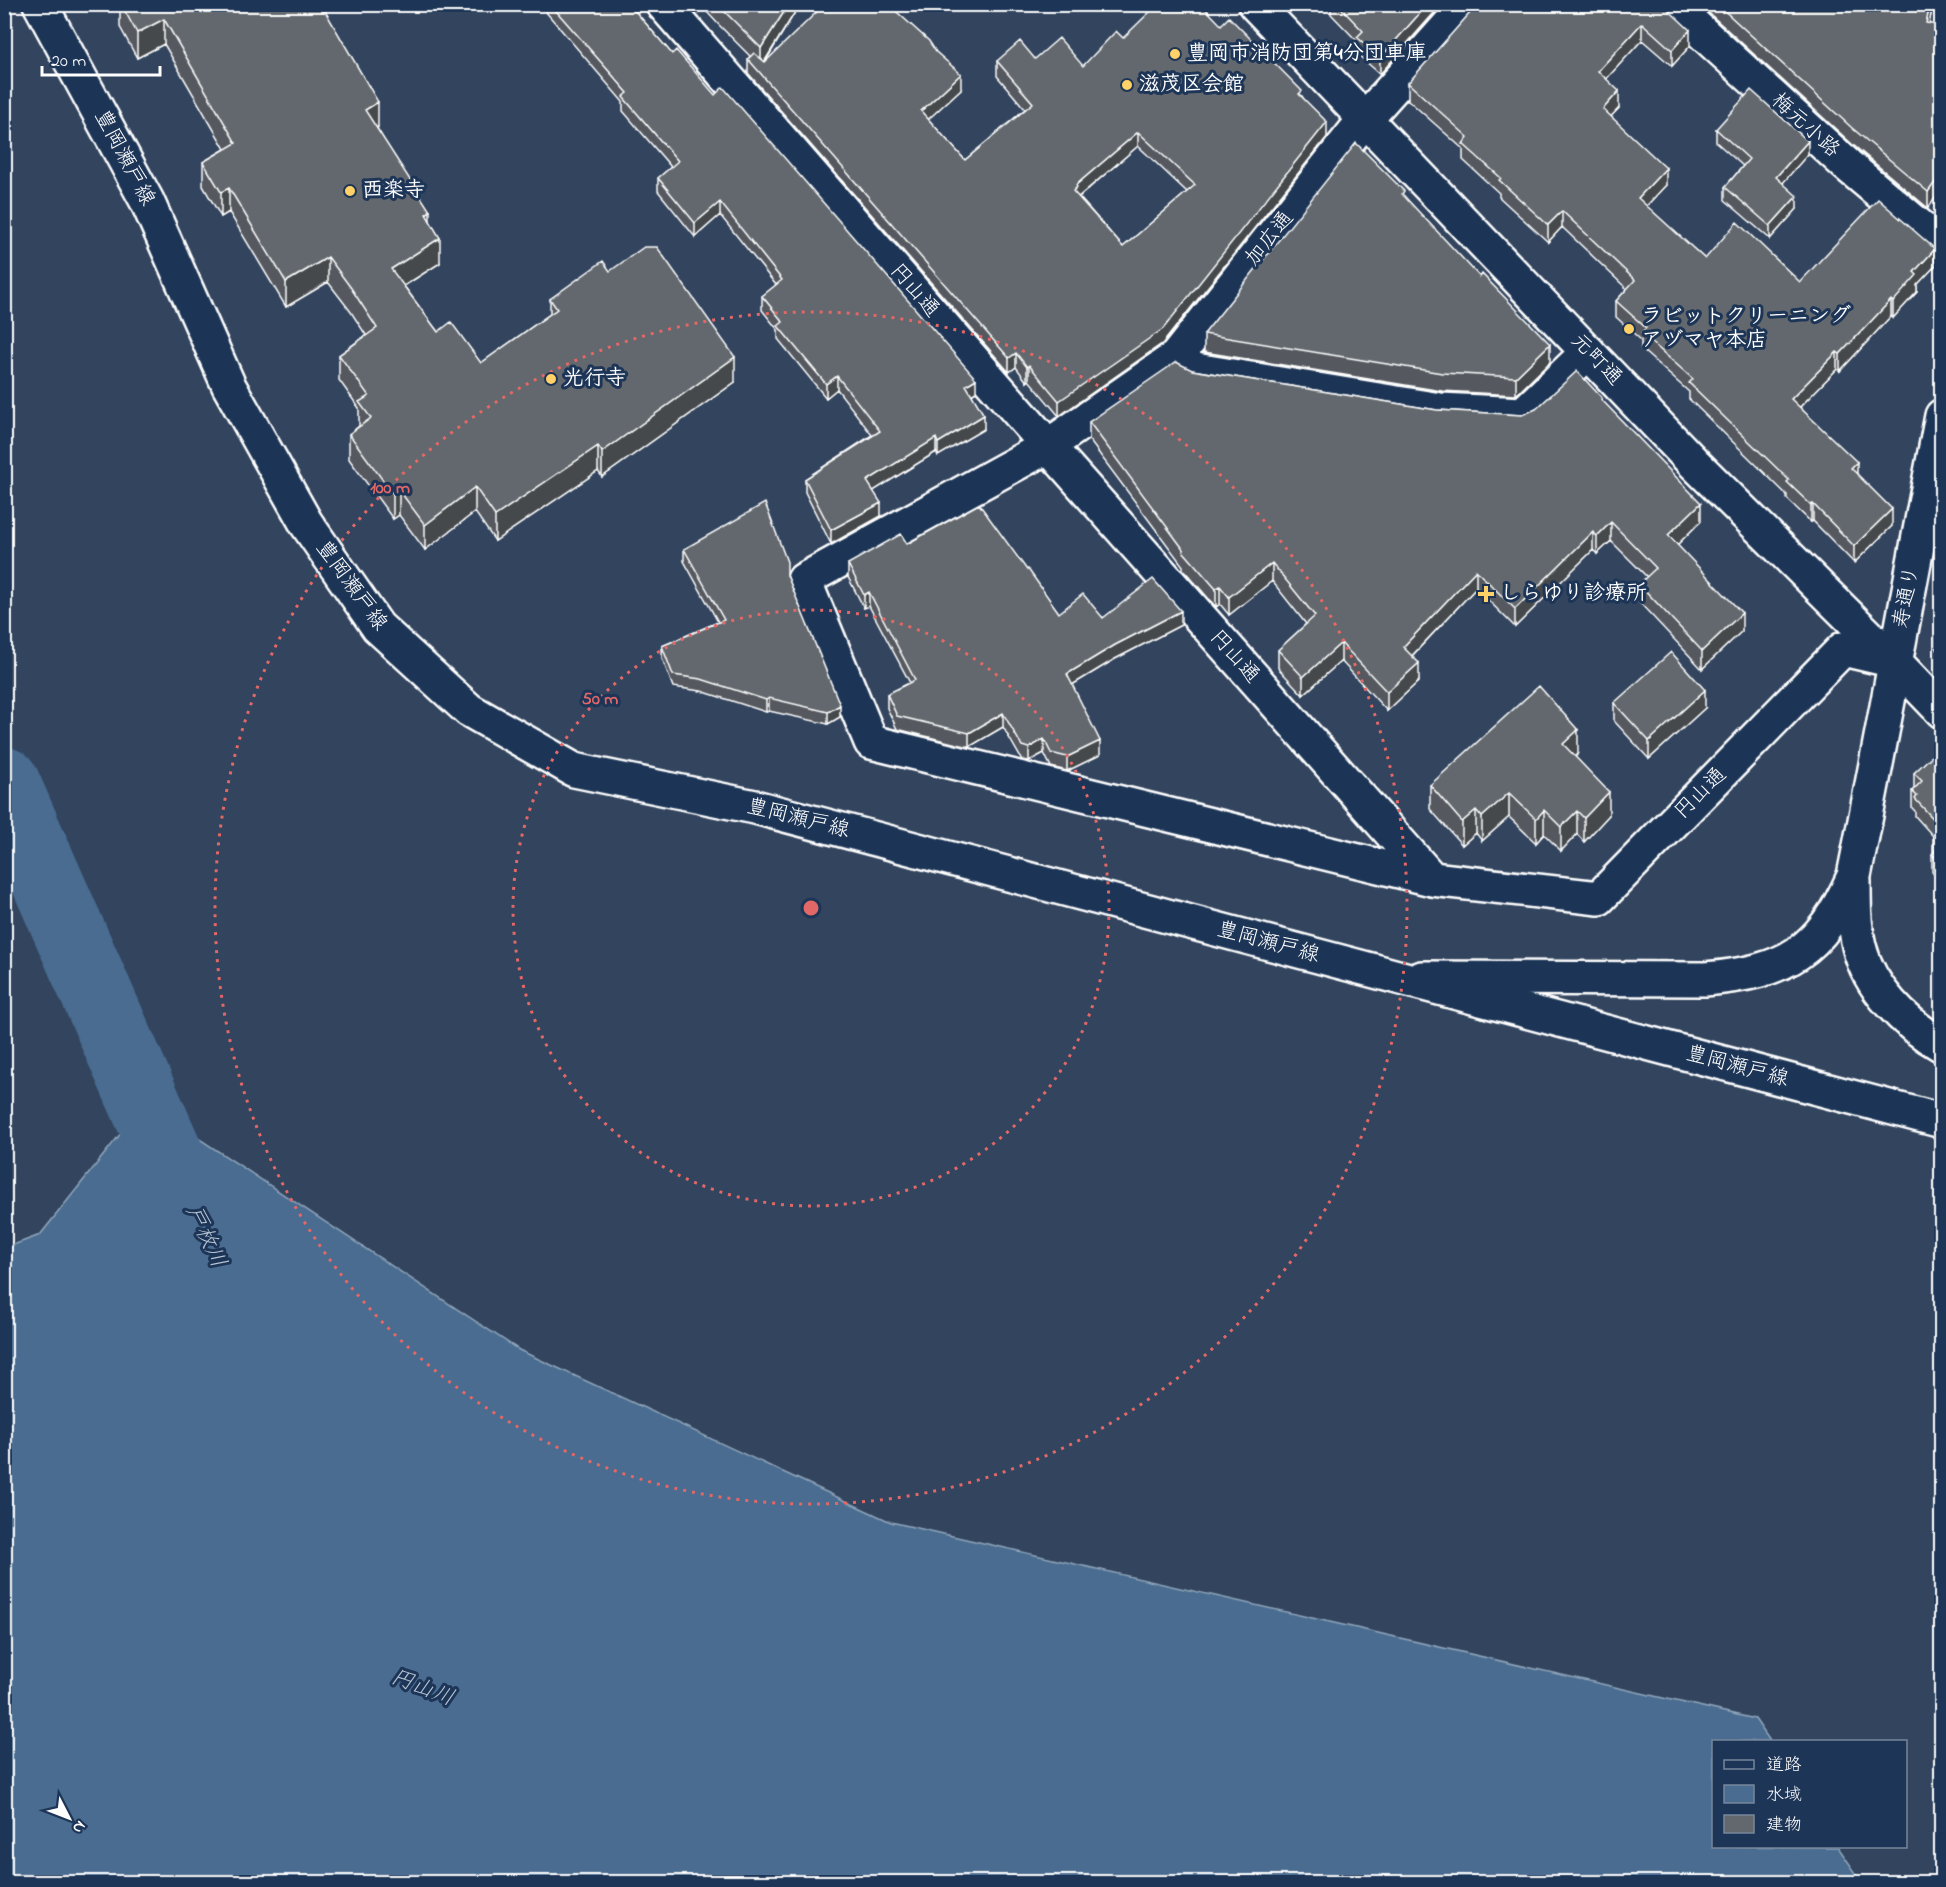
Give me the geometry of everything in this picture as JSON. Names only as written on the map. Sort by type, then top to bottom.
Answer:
[{"type":"street","name":"豊岡瀬戸線","points":[[40,4],[147,201],[229,386],[306,523],[378,627],[469,710],[574,770],[755,807],[1941,1121]]},
{"type":"street","name":"円山通","points":[[663,4],[1048,446],[1432,879],[1599,898],[1843,650],[1894,661]]},
{"type":"street","name":"元町通","points":[[1255,4],[1693,462],[1894,661],[1941,711]]},
{"type":"street","name":"加広通","points":[[1432,879],[871,742],[804,580],[1048,446],[1176,357],[1365,119],[1468,4]]},
{"type":"street","name":"梅元小路","points":[[1671,4],[1847,165],[1941,245]]},
{"type":"street","points":[[1176,357],[1195,370],[1356,397],[1440,410],[1523,414],[1587,352]]},
{"type":"street","name":"寿通り","points":[[1854,876],[1888,707],[1894,661],[1941,416]]},
{"type":"street","points":[[1400,978],[1705,979],[1748,974],[1767,969],[1786,960],[1812,942],[1833,917],[1854,876]]},
{"type":"street","points":[[1854,876],[1855,922],[1860,948],[1870,973],[1884,995],[1902,1015],[1920,1032],[1941,1045]]},
{"type":"water","name":"円山川","points":[[145,1103],[519,1350],[891,1522],[1755,1719],[1769,1740],[1712,1740],[1712,1848],[1839,1848],[1862,1882],[5,1882],[5,1248],[40,1235]]},
{"type":"building","points":[[121,4],[321,4],[378,102],[365,110],[430,211],[426,214],[440,238],[391,269],[438,332],[451,322],[481,363],[557,309],[550,299],[603,261],[610,271],[644,247],[657,247],[735,357],[602,452],[598,446],[495,516],[475,487],[425,525],[399,490],[393,494],[349,434],[371,418],[359,402],[369,396],[339,355],[377,328],[328,257],[286,282],[229,188],[221,192],[203,162],[236,143],[164,19],[137,33]]},
{"type":"building","points":[[550,4],[629,4],[672,54],[676,50],[715,95],[723,87],[976,379],[966,385],[984,415],[938,443],[936,438],[867,481],[881,503],[831,530],[805,479],[880,431],[837,376],[826,384],[778,326],[783,322],[762,296],[782,280],[720,202],[695,223],[658,178],[678,161],[623,97],[628,93]]},
{"type":"building","points":[[717,4],[789,4],[761,48]]},
{"type":"building","points":[[825,4],[888,4],[961,74],[921,111],[965,160],[1033,103],[997,61],[1020,41],[1035,59],[1059,38],[1083,66],[1116,31],[1123,38],[1158,4],[1201,4],[1221,25],[1229,17],[1302,91],[1299,94],[1327,122],[1163,329],[1059,401],[1016,353],[1009,358],[748,59],[754,53],[765,62]],"holes":[[[1138,132],[1195,185],[1123,247],[1073,191],[1076,185]]]},
{"type":"building","points":[[1337,4],[1428,4],[1380,58],[1357,37],[1363,31]]},
{"type":"building","points":[[1478,4],[1662,4],[1690,30],[1672,50],[1642,23],[1598,71],[1619,91],[1603,109],[1666,168],[1638,198],[1705,259],[1737,222],[1800,282],[1878,199],[1935,249],[1914,272],[1917,275],[1893,302],[1891,300],[1840,354],[1837,352],[1791,399],[1857,462],[1851,468],[1892,509],[1854,546],[1689,383],[1693,379],[1641,333],[1646,328],[1616,301],[1635,280],[1562,211],[1548,225],[1463,144],[1468,137],[1408,83]]},
{"type":"building","points":[[1717,4],[1930,4],[1926,23],[1941,26],[1941,174],[1928,192],[1852,128]]},
{"type":"building","points":[[1751,90],[1808,141],[1776,177],[1797,196],[1770,226],[1725,187],[1749,159],[1716,129]]},
{"type":"building","points":[[1356,143],[1404,191],[1402,194],[1480,277],[1482,274],[1550,344],[1516,377],[1442,373],[1204,334]]},
{"type":"building","points":[[1176,362],[1192,370],[1437,410],[1522,415],[1536,409],[1577,371],[1701,503],[1668,535],[1742,613],[1702,651],[1639,584],[1656,568],[1611,522],[1597,536],[1593,532],[1515,609],[1476,570],[1403,647],[1419,663],[1387,692],[1341,643],[1303,677],[1278,650],[1315,616],[1272,563],[1229,597],[1220,586],[1216,589],[1183,551],[1089,422]]},
{"type":"building","points":[[765,503],[787,562],[787,575],[840,705],[828,712],[769,698],[766,700],[701,679],[673,675],[662,646],[724,620],[684,549]]},
{"type":"building","points":[[979,504],[1059,613],[1083,594],[1103,618],[1153,579],[1181,611],[1115,645],[1067,674],[1100,741],[1067,757],[1051,753],[1044,739],[1029,748],[1022,746],[1003,713],[969,733],[897,716],[887,694],[915,680],[869,592],[864,595],[848,564],[901,534],[907,544]]},
{"type":"building","points":[[1671,652],[1705,690],[1649,741],[1614,703]]},
{"type":"building","points":[[1539,686],[1578,730],[1563,744],[1609,792],[1584,818],[1577,811],[1561,827],[1544,810],[1536,819],[1509,793],[1482,817],[1476,810],[1462,822],[1430,785]]},
{"type":"building","points":[[1940,748],[1941,827],[1915,799],[1917,796],[1912,791],[1922,781],[1914,773]]},
{"type":"building","points":[[1941,829],[1941,845],[1933,837]]},
{"type":"building","points":[[1941,845],[1941,864],[1932,854]]},
{"type":"waterway","name":"戸枚川","points":[[4,783],[185,1194]]},
{"type":"place","name":"豊岡市消防団第4分団車庫","points":[[1175,54]]},
{"type":"place","name":"滋茂区会館","points":[[1127,85]]},
{"type":"place","name":"西楽寺","points":[[350,191]]},
{"type":"place","name":"ラビットクリーニング アヅマヤ本店","points":[[1629,329]]},
{"type":"place","name":"光行寺","points":[[551,379]]},
{"type":"place","name":"しらゆり診療所","points":[[1486,594]]}]
